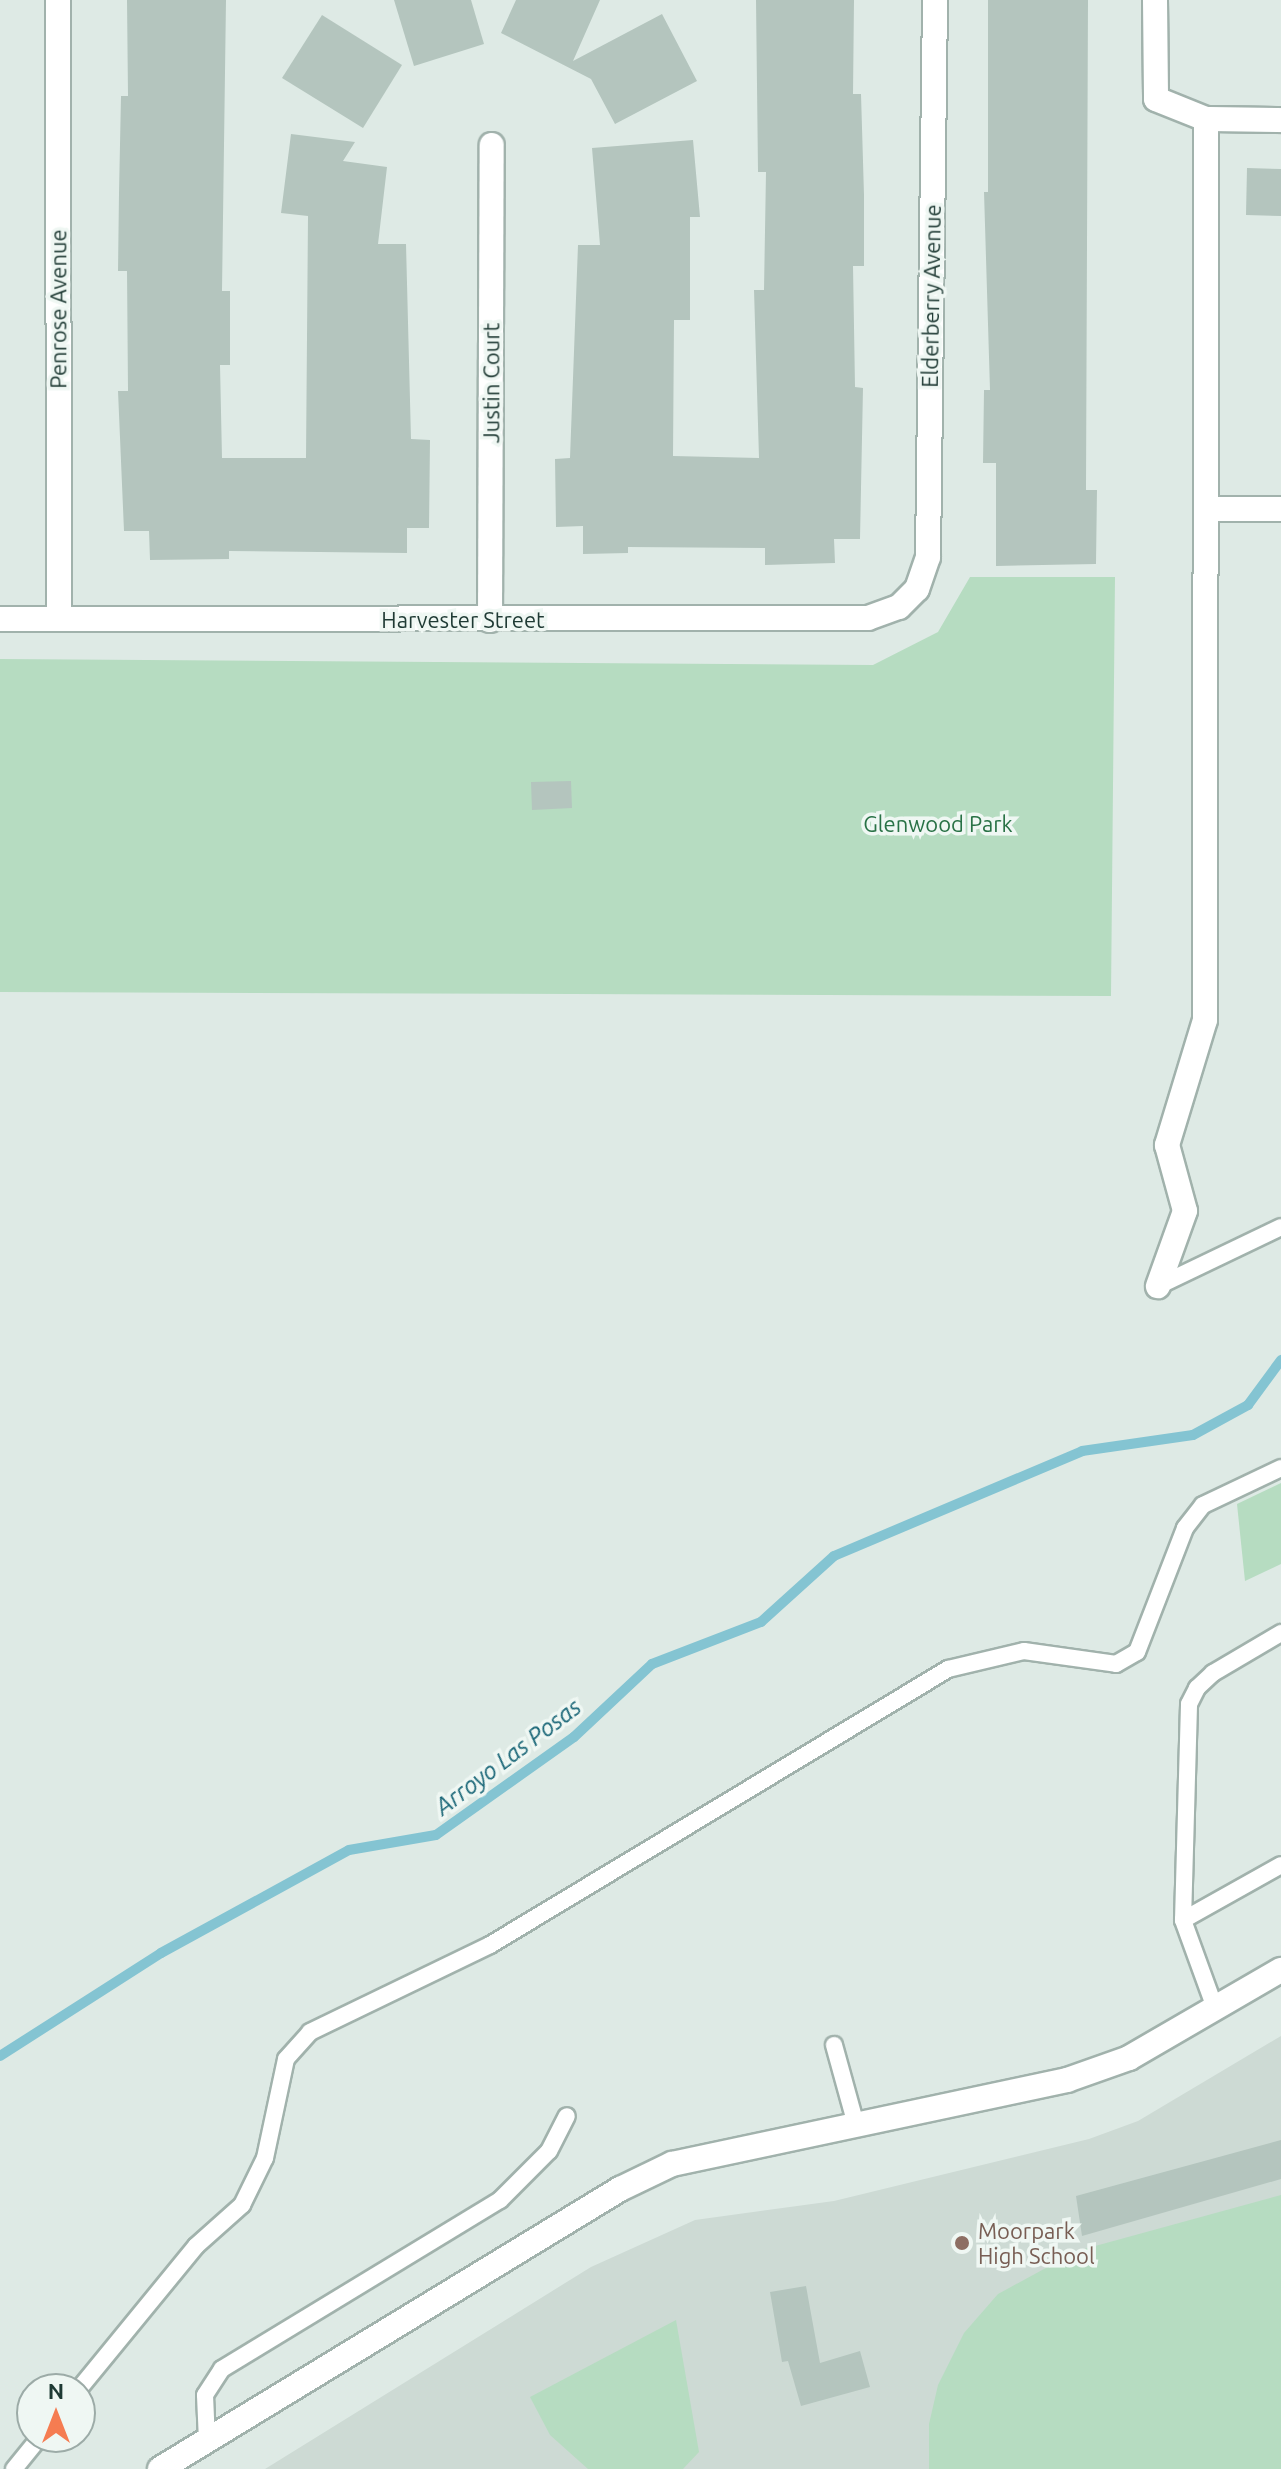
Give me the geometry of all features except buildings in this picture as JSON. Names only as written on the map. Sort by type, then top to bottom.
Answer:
[{"type":"street","name":"Penrose Avenue","points":[[58,0],[59,619]]},
{"type":"street","name":"Elderberry Avenue","points":[[917,589],[928,557],[935,0]]},
{"type":"street","points":[[1155,0],[1156,99],[1206,119],[1281,120]]},
{"type":"street","points":[[1158,1286],[1185,1211],[1167,1145],[1205,1020],[1206,119]]},
{"type":"street","name":"Justin Court","points":[[490,620],[492,145]]},
{"type":"street","points":[[1207,509],[1281,509]]},
{"type":"street","name":"Harvester Street","points":[[0,619],[868,618],[899,607],[917,589]]},
{"type":"street","points":[[160,2469],[620,2189],[672,2164],[1067,2080],[1129,2058],[1281,1970]]},
{"type":"lane","points":[[1158,1286],[1281,1227]]},
{"type":"lane","points":[[92,2373],[196,2246],[242,2205],[265,2158],[286,2059],[310,2032],[490,1945],[948,1669],[1024,1651],[1116,1664],[1137,1652],[1185,1528],[1203,1505],[1281,1468]]},
{"type":"lane","points":[[1215,2008],[1183,1920],[1189,1704],[1197,1688],[1213,1673],[1281,1633]]},
{"type":"lane","points":[[1183,1920],[1281,1865]]},
{"type":"lane","points":[[834,2045],[856,2125]]},
{"type":"lane","points":[[207,2441],[205,2395],[222,2369],[500,2200],[549,2151],[567,2116]]},
{"type":"lane","points":[[14,2469],[27,2453]]},
{"type":"shaded area","name":"Moorpark High School","points":[[1281,2036],[1281,2469],[265,2469],[591,2267],[695,2220],[834,2201],[1089,2139],[1138,2121]]},
{"type":"green space","name":"Glenwood Park","points":[[970,577],[1115,577],[1111,996],[0,992],[0,659],[873,665],[938,632]]},
{"type":"green space","points":[[1281,1483],[1281,1564],[1245,1581],[1237,1504]]},
{"type":"green space","points":[[1281,2195],[1281,2469],[929,2469],[929,2424],[938,2385],[964,2333],[998,2294],[1077,2251]]},
{"type":"green space","points":[[676,2320],[699,2452],[683,2469],[588,2469],[550,2435],[530,2397]]},
{"type":"waterway","name":"Arroyo Las Posas","points":[[0,2056],[161,1953],[349,1850],[436,1835],[574,1737],[652,1664],[761,1622],[834,1556],[1082,1451],[1193,1435],[1248,1405],[1281,1360]]},
{"type":"place","name":"Moorpark High School","points":[[962,2243]]}]
